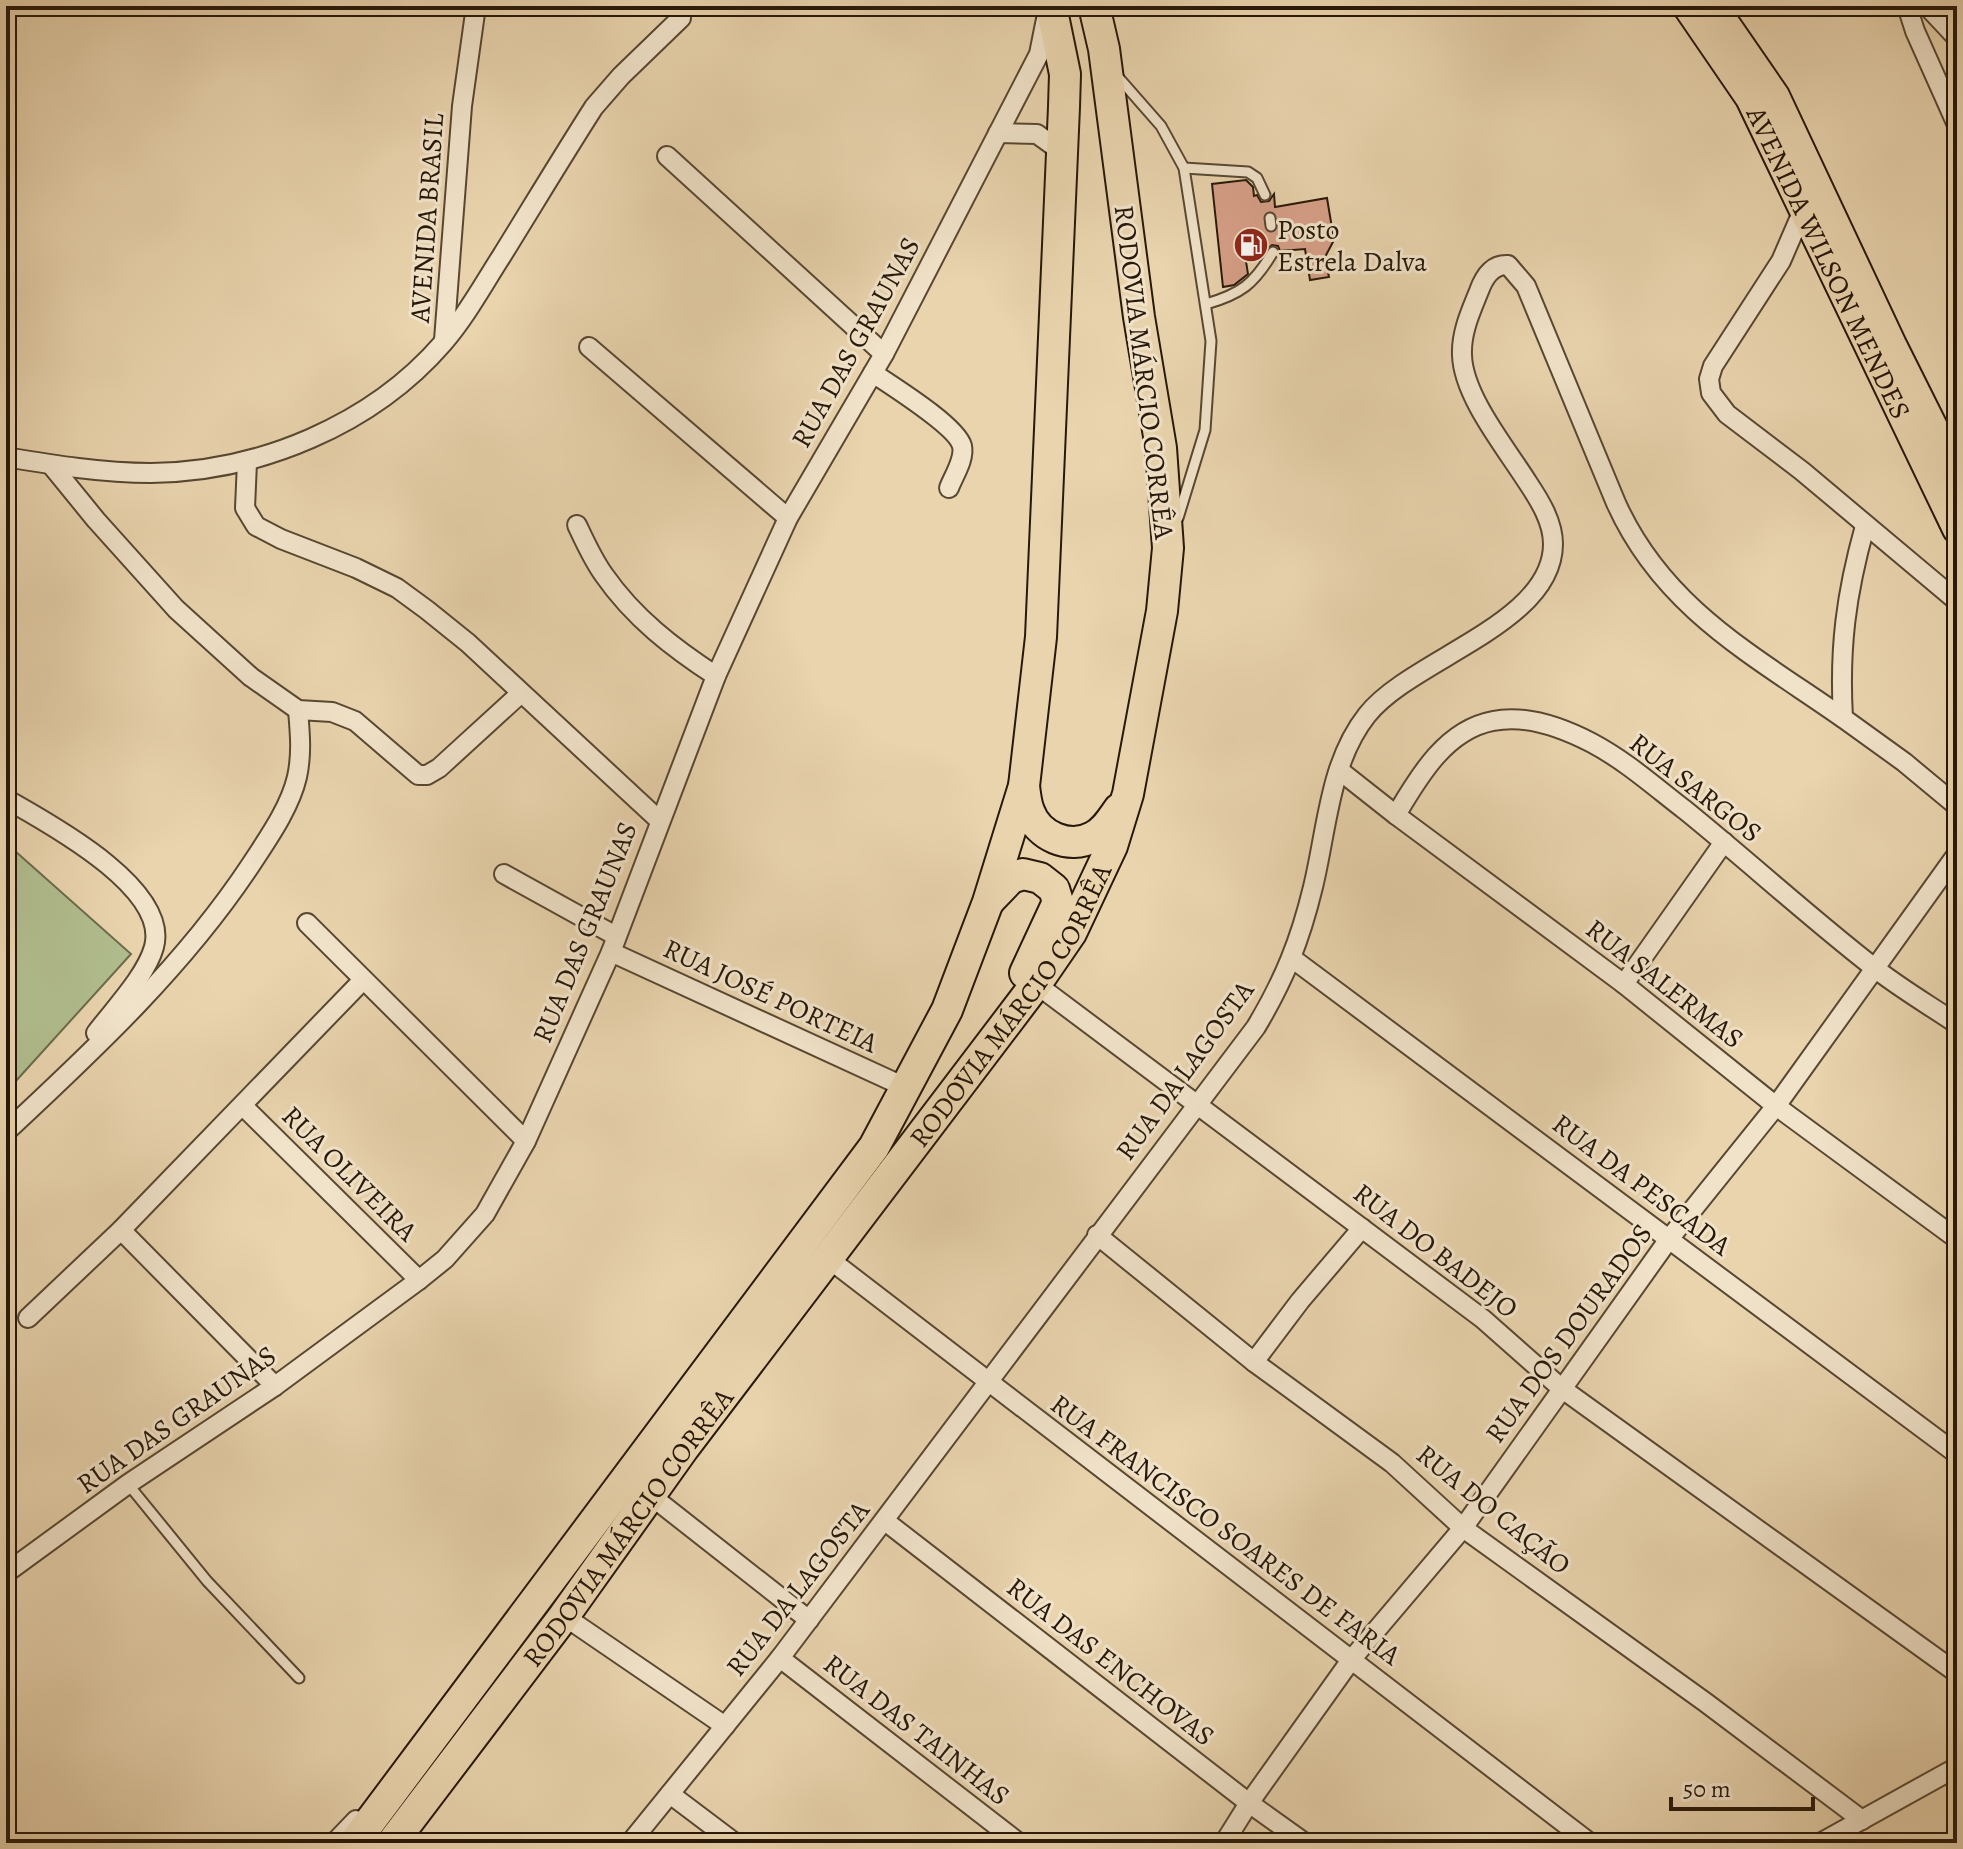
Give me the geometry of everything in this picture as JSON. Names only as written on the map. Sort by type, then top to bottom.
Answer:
[{"type":"highway","name":"RODOVIA MÁRCIO CORRÊA","points":[[354,1843],[874,1147],[947,1010],[988,902],[1024,786],[1041,637],[1065,74],[1050,6]]},
{"type":"highway","name":"RODOVIA MÁRCIO CORRÊA","points":[[392,1843],[1036,984],[1071,933],[1112,846],[1128,794],[1162,611],[1168,548],[1161,448],[1139,317],[1105,56],[1094,6]]},
{"type":"highway","points":[[1024,786],[1029,812],[1039,828],[1055,839],[1073,842],[1092,838],[1107,827],[1128,794]]},
{"type":"highway","points":[[988,902],[1011,878],[1023,874],[1040,878],[1054,889],[1058,902],[1026,969],[1017,1010]]},
{"type":"main road","points":[[1105,6],[1105,56]]},
{"type":"main road","name":"AVENIDA WILSON MENDES","points":[[1687,6],[1750,98],[1957,529]]},
{"type":"main road","name":"AVENIDA WILSON MENDES","points":[[1713,6],[1775,96],[1957,475]]},
{"type":"street","name":"AVENIDA BRASIL","points":[[6,457],[52,466],[151,473],[247,462],[320,435],[359,414],[397,387],[444,343],[462,106],[476,6]]},
{"type":"street","name":"RUA DAS GRAUNAS","points":[[6,1573],[128,1484],[275,1386],[419,1280],[445,1259],[485,1214],[526,1141],[614,944],[716,676],[788,518],[884,354],[1039,54],[1050,6]]},
{"type":"street","points":[[1907,6],[1957,125]]},
{"type":"street","points":[[1927,6],[1957,38]]},
{"type":"street","points":[[444,343],[594,107],[681,18]]},
{"type":"street","points":[[998,133],[1037,134],[1062,152]]},
{"type":"street","points":[[667,156],[884,354]]},
{"type":"street","points":[[1804,208],[1781,261],[1713,366],[1709,387],[1727,414],[1802,471],[1957,601]]},
{"type":"street","name":"RUA DA LAGOSTA","points":[[630,1843],[780,1658],[1256,1027],[1293,959],[1313,887],[1339,770],[1355,734],[1371,710],[1409,680],[1505,619],[1540,584],[1551,561],[1553,542],[1550,523],[1538,498],[1474,396],[1465,376],[1461,355],[1467,320],[1486,276],[1499,265],[1513,268],[1526,286],[1625,523],[1653,568],[1668,586],[1716,628],[1843,718]]},
{"type":"street","points":[[589,347],[788,518]]},
{"type":"street","points":[[873,373],[942,422],[959,438],[962,457],[949,488]]},
{"type":"street","points":[[247,462],[245,508],[256,526],[397,588],[468,643],[660,821]]},
{"type":"street","points":[[52,466],[176,609],[251,677],[298,710],[345,716],[412,771],[427,775],[439,768],[520,694]]},
{"type":"street","points":[[577,525],[602,573],[622,598],[678,652],[716,676]]},
{"type":"street","points":[[1865,526],[1849,588],[1843,633],[1843,718],[1904,762],[1957,806]]},
{"type":"street","points":[[6,1132],[60,1082],[180,959],[226,902],[262,848],[288,802],[297,778],[301,746],[298,710]]},
{"type":"street","name":"RUA SARGOS","points":[[1396,815],[1419,777],[1453,740],[1491,721],[1511,718],[1542,723],[1591,743],[1638,773],[1873,968],[1957,1024]]},
{"type":"street","name":"RUA SALERMAS","points":[[1339,770],[1624,984],[1776,1106],[1957,1239]]},
{"type":"street","points":[[6,799],[96,855],[136,893],[150,910],[155,923],[156,937],[149,960],[60,1082]]},
{"type":"street","points":[[1624,984],[1724,842]]},
{"type":"street","name":"RUA DOS DOURADOS","points":[[1224,1843],[1351,1660],[1463,1528],[1669,1239],[1776,1106],[1957,854]]},
{"type":"street","name":"RUA JOSÉ PORTEIA","points":[[504,874],[614,944],[907,1088]]},
{"type":"street","points":[[307,923],[526,1141]]},
{"type":"street","name":"RUA DA PESCADA","points":[[1293,959],[1957,1454]]},
{"type":"street","points":[[28,1318],[121,1230],[363,980]]},
{"type":"street","name":"RUA DO BADEJO","points":[[1036,984],[1483,1319],[1561,1388],[1957,1673]]},
{"type":"street","name":"RUA OLIVEIRA","points":[[243,1106],[419,1280]]},
{"type":"street","points":[[1254,1362],[1300,1301],[1362,1228]]},
{"type":"street","points":[[121,1230],[275,1386]]},
{"type":"street","name":"RUA DO CAÇÃO","points":[[1097,1235],[1254,1362],[1392,1463],[1463,1528],[1705,1702],[1862,1820]]},
{"type":"street","name":"RUA FRANCISCO SOARES DE FARIA","points":[[829,1259],[1590,1843]]},
{"type":"street","points":[[650,1495],[809,1620]]},
{"type":"street","name":"RUA DAS ENCHOVAS","points":[[885,1521],[1305,1843]]},
{"type":"street","points":[[564,1616],[725,1726]]},
{"type":"street","name":"RUA DAS TAINHAS","points":[[780,1658],[1019,1843]]},
{"type":"street","points":[[334,1843],[412,1765]]},
{"type":"street","points":[[1820,1843],[1957,1767]]},
{"type":"street","points":[[670,1794],[735,1843]]},
{"type":"lane","points":[[1105,56],[1161,126],[1184,168],[1211,341],[1205,430],[1168,548]]},
{"type":"lane","points":[[1184,168],[1248,172],[1257,178],[1265,195]]},
{"type":"lane","points":[[1206,304],[1244,290],[1273,252]]},
{"type":"lane","points":[[128,1484],[207,1581],[299,1678]]},
{"type":"green space","points":[[6,843],[131,954],[15,1082],[6,1074]]},
{"type":"building","points":[[1246,180],[1253,187],[1254,196],[1257,195],[1261,202],[1269,201],[1274,194],[1275,207],[1327,198],[1334,240],[1325,257],[1329,277],[1310,280],[1305,249],[1280,251],[1278,246],[1272,245],[1263,253],[1245,255],[1248,274],[1234,285],[1223,287],[1212,184]]},
{"type":"place","name":"Posto Estrela Dalva","points":[[1251,245]]}]
